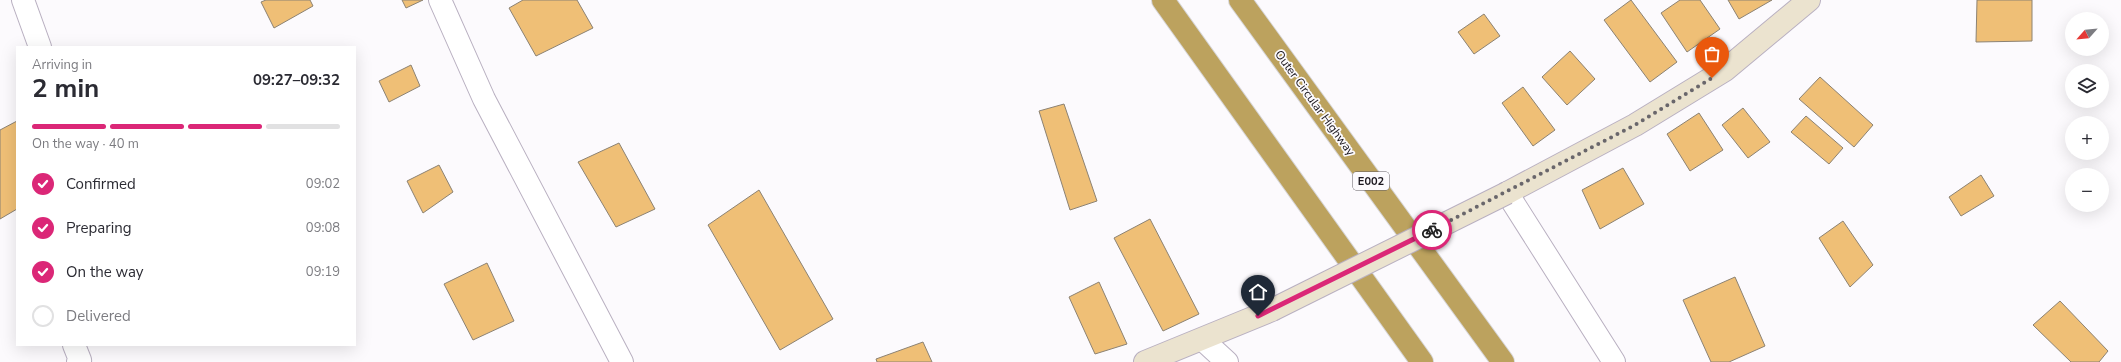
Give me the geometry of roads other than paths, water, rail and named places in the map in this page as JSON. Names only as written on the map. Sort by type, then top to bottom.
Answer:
[{"type":"highway","points":[[1164,0],[1422,362]]},
{"type":"highway","name":"Outer Circular Highway","points":[[1240,0],[1503,362]]},
{"type":"street","points":[[23,0],[40,46]]},
{"type":"street","points":[[440,0],[484,99],[622,362]]},
{"type":"street","points":[[1145,362],[1203,340],[1272,310],[1507,193],[1635,125],[1724,70],[1809,0]]},
{"type":"street","points":[[1507,193],[1614,362]]},
{"type":"street","points":[[1203,340],[1227,362]]},
{"type":"street","points":[[74,346],[80,360],[78,362]]}]
